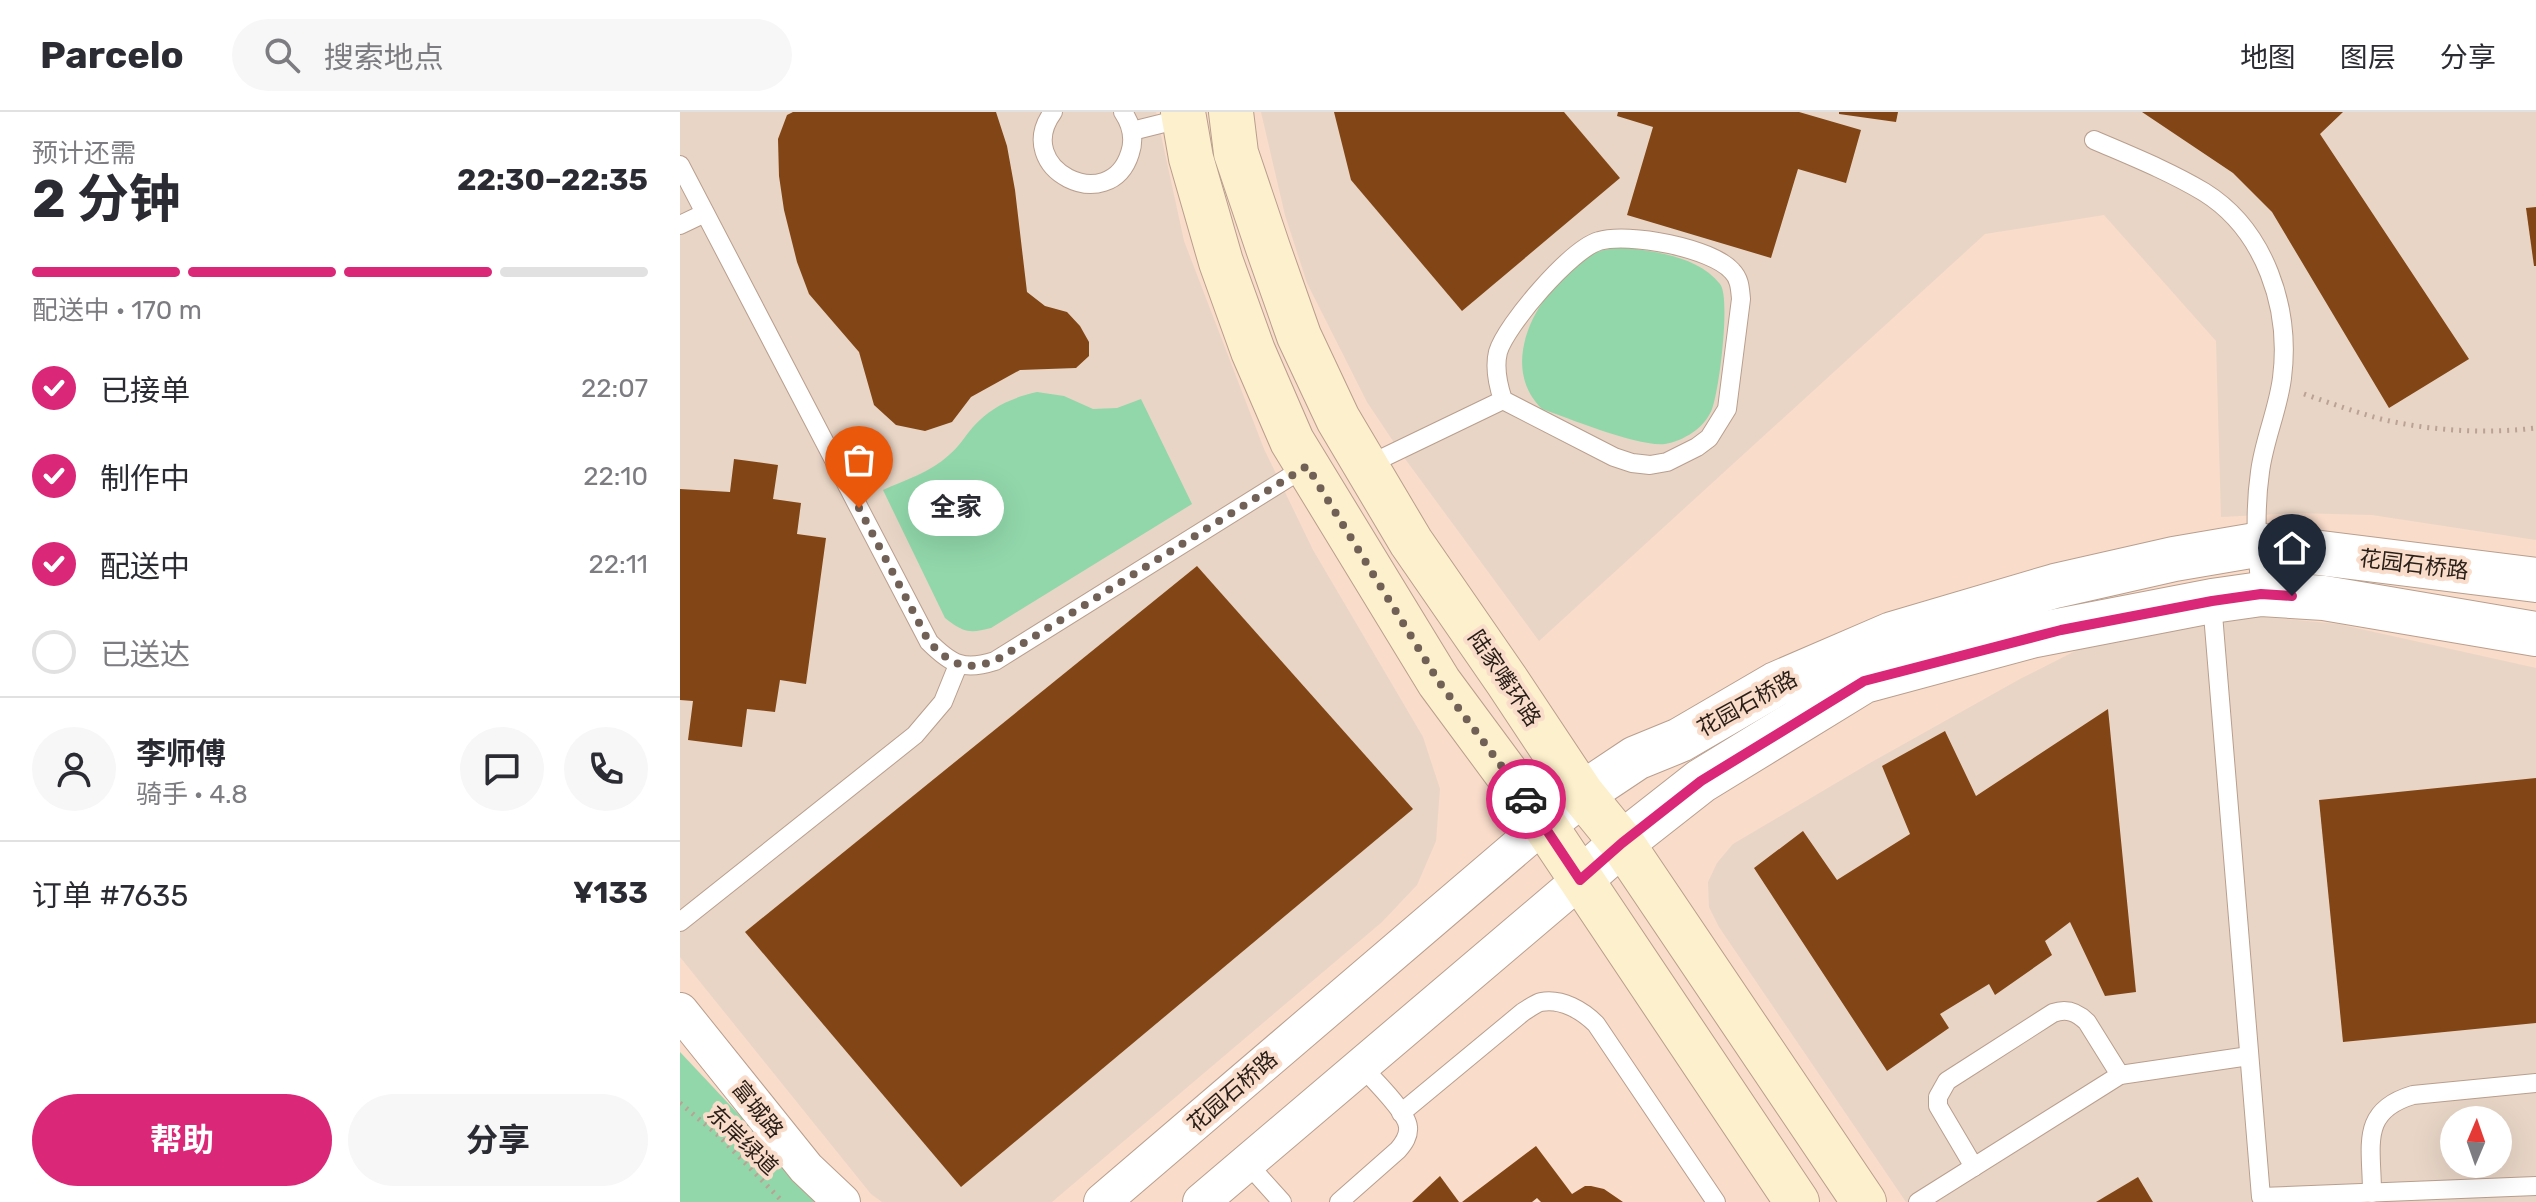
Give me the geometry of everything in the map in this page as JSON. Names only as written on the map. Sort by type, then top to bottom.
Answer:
[{"type":"main road","name":"陆家嘴环路","points":[[1231,112],[1236,153],[1299,336],[1338,419],[1411,542],[1582,794],[1622,843],[1864,1202]]},
{"type":"main road","points":[[1184,115],[1191,158],[1221,262],[1253,351],[1292,441],[1439,682],[1544,824],[1797,1202]]},
{"type":"street","name":"花园石桥路","points":[[1102,1202],[1582,794],[1636,758],[1680,740],[1776,684],[1892,634],[2055,586],[2174,559],[2256,545],[2536,580]]},
{"type":"street","name":"花园石桥路","points":[[1201,1202],[1622,843],[1701,781],[1864,681],[2031,636],[2261,594],[2324,598],[2536,634]]},
{"type":"street","name":"富城路","points":[[680,1011],[806,1168],[842,1202]]},
{"type":"lane","points":[[1053,112],[1043,141],[1052,166],[1073,182],[1100,183],[1112,178],[1129,157],[1132,131],[1123,112]]},
{"type":"lane","points":[[1132,131],[1184,115]]},
{"type":"lane","points":[[2094,140],[2162,170],[2206,194],[2242,226],[2263,256],[2276,296],[2284,336],[2281,386],[2260,469],[2256,545],[2261,594]]},
{"type":"lane","points":[[680,165],[929,642],[958,665],[978,666],[995,661],[1307,466]]},
{"type":"lane","points":[[680,225],[703,214]]},
{"type":"lane","points":[[1639,238],[1707,255],[1733,271],[1740,284],[1741,299],[1727,409],[1709,438],[1667,462],[1650,465],[1614,457],[1503,400],[1497,355],[1503,339],[1553,276],[1580,250],[1598,241],[1639,238]]},
{"type":"lane","points":[[1366,466],[1503,400]]},
{"type":"lane","points":[[2212,601],[2261,1200],[2536,1186]]},
{"type":"lane","points":[[680,922],[915,735],[943,702],[958,665]]},
{"type":"lane","points":[[1401,1113],[1523,1012],[1541,1002],[1563,1003],[1583,1011],[1596,1024],[1716,1202]]},
{"type":"lane","points":[[1974,1167],[1938,1106],[1941,1088],[1947,1081],[2053,1013],[2062,1009],[2087,1022],[2120,1075]]},
{"type":"lane","points":[[1918,1202],[2120,1075],[2249,1056]]},
{"type":"lane","points":[[1339,1202],[1405,1141],[1409,1131],[1408,1122],[1361,1066]]},
{"type":"lane","points":[[2372,1193],[2374,1122],[2383,1109],[2413,1095],[2536,1083]]},
{"type":"lane","points":[[1247,1163],[1282,1202]]},
{"type":"path","points":[[2281,386],[2383,419],[2438,428],[2536,428]]},
{"type":"path","name":"东岸绿道","points":[[680,1103],[719,1136],[783,1202]]},
{"type":"shaded area","points":[[680,112],[1156,112],[1184,241],[1264,449],[1313,550],[1423,737],[1440,789],[1436,841],[1417,885],[1382,922],[1052,1202],[882,1202],[871,1194],[680,957]]},
{"type":"shaded area","points":[[1261,112],[2536,112],[2536,540],[2372,515],[2295,513],[2221,517],[2216,341],[2104,215],[1985,234],[1539,641],[1367,402],[1307,283],[1285,215]]},
{"type":"shaded area","points":[[2253,616],[2338,624],[2536,668],[2536,1202],[1906,1202],[1719,927],[1709,907],[1708,882],[1717,863],[1733,844],[2020,679],[2091,643]]},
{"type":"green space","points":[[1620,247],[1687,261],[1711,275],[1723,292],[1723,345],[1712,409],[1699,428],[1686,437],[1665,444],[1638,441],[1542,409],[1528,390],[1522,369],[1523,348],[1530,326],[1555,286],[1589,256]]},
{"type":"green space","points":[[1037,392],[1064,396],[1093,409],[1117,408],[1141,399],[1192,504],[991,628],[966,630],[945,618],[883,490],[942,461],[994,409],[1010,400]]},
{"type":"green space","points":[[680,1052],[821,1202],[680,1202]]},
{"type":"building","points":[[793,112],[996,112],[1007,146],[1015,190],[1027,292],[1045,306],[1067,312],[1089,342],[1089,356],[1076,368],[1020,370],[971,397],[952,422],[925,431],[896,425],[874,405],[859,352],[809,294],[797,262],[784,210],[778,139],[787,115]]},
{"type":"building","points":[[1334,112],[1564,112],[1620,178],[1462,311],[1351,180]]},
{"type":"building","points":[[1618,112],[1799,112],[1861,130],[1846,183],[1798,169],[1771,258],[1627,215],[1653,127],[1617,116]]},
{"type":"building","points":[[1839,112],[1898,112],[1896,122]]},
{"type":"building","points":[[2142,112],[2343,112],[2320,134],[2469,359],[2389,408],[2272,212],[2233,173]]},
{"type":"building","points":[[2536,207],[2536,266],[2534,266],[2526,208]]},
{"type":"building","points":[[734,459],[778,465],[773,499],[801,503],[797,534],[826,538],[806,684],[780,680],[775,712],[747,709],[742,747],[688,740],[693,701],[680,700],[680,489],[730,492]]},
{"type":"building","points":[[1197,566],[1413,809],[961,1187],[745,932]]},
{"type":"building","points":[[2108,709],[2136,992],[2105,996],[2070,922],[2045,941],[2052,955],[1995,995],[1989,984],[1940,1014],[1949,1028],[1887,1071],[1754,868],[1803,831],[1837,880],[1910,834],[1882,766],[1945,731],[1976,796]]},
{"type":"building","points":[[2536,778],[2536,1023],[2343,1042],[2319,800]]},
{"type":"building","points":[[1536,1146],[1572,1194],[1591,1186],[1604,1189],[1623,1202],[1541,1202],[1537,1198],[1532,1202],[1462,1202]]},
{"type":"building","points":[[1440,1176],[1459,1202],[1412,1202]]},
{"type":"building","points":[[2138,1177],[2153,1202],[2096,1202]]},
{"type":"way so far","points":[[859,508],[929,642],[958,665],[978,666],[995,661],[1307,466],[1439,682],[1526,799]]},
{"type":"place","name":"全家","points":[[859,508]]},
{"type":"route","points":[[1526,799],[1580,880],[1701,781],[1864,681],[2061,630],[2212,601],[2261,594],[2292,596]]}]
